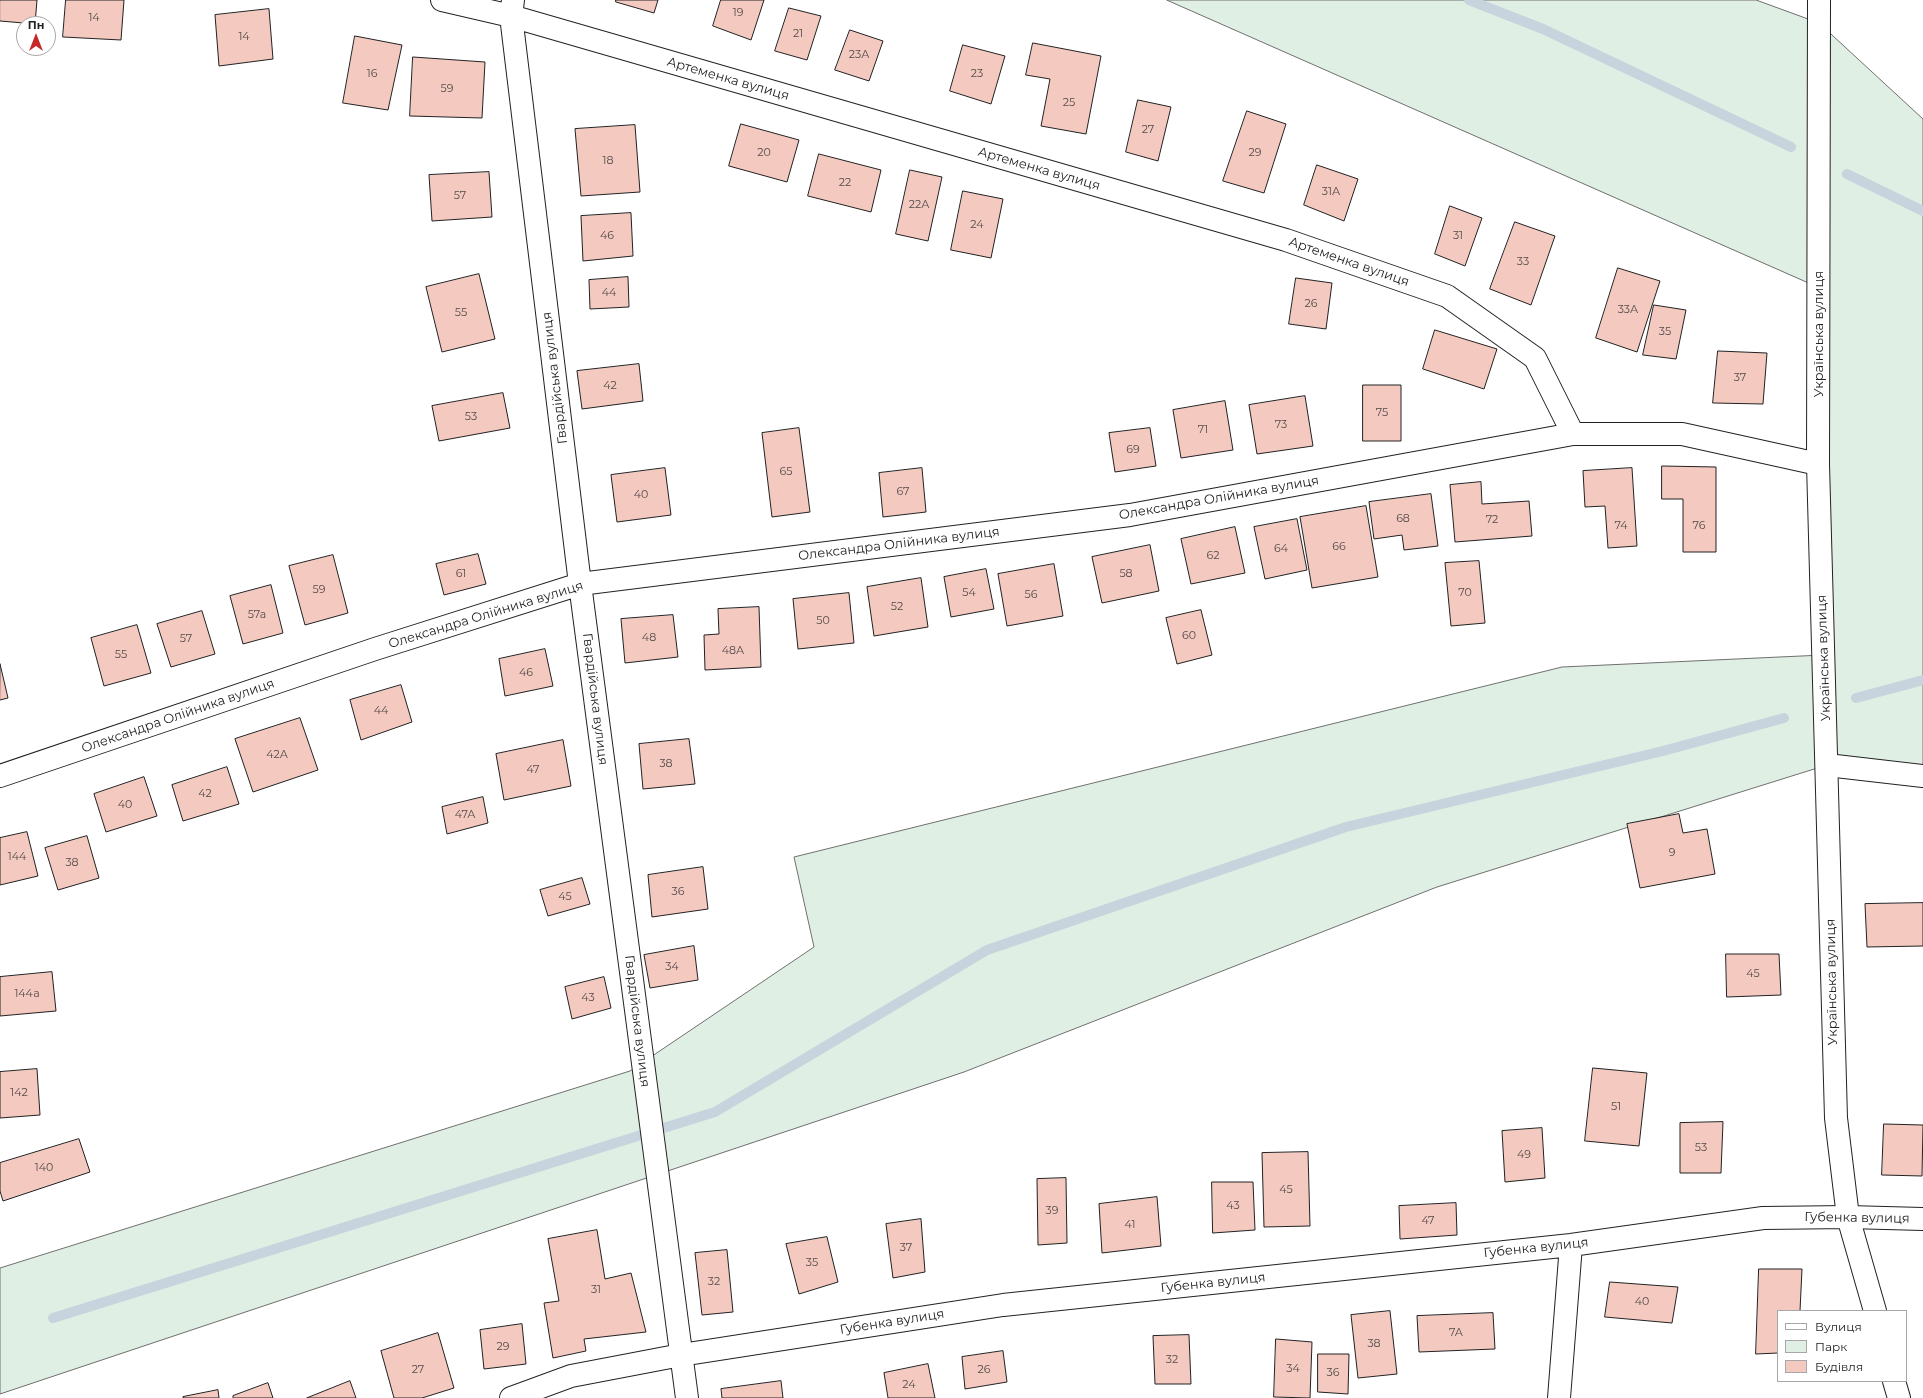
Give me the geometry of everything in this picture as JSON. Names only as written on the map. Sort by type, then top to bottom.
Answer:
[{"type":"street","name":"Артеменка вулиця","points":[[442,0],[512,8],[1286,240],[1447,296],[1535,358],[1573,434]]},
{"type":"street","name":"Українська вулиця","points":[[1819,0],[1818,464],[1836,1118],[1848,1217],[1875,1310]]},
{"type":"street","name":"Гвардійська вулиця","points":[[512,8],[580,584],[687,1398]]},
{"type":"street","name":"Олександра Олійника вулиця","points":[[0,776],[375,649],[580,584],[1130,515],[1573,434],[1682,434],[1818,464]]},
{"type":"street","points":[[1827,764],[1923,776]]},
{"type":"street","name":"Губенка вулиця","points":[[511,1398],[571,1376],[681,1355],[1003,1304],[1571,1245],[1763,1218],[1848,1217],[1923,1219]]},
{"type":"street","points":[[1559,1398],[1571,1245]]},
{"type":"street","points":[[1894,1382],[1899,1398]]},
{"type":"green space","points":[[1167,0],[1756,0],[1819,23],[1923,119],[1923,776],[1827,765],[1437,887],[964,1072],[0,1394],[0,1268],[630,1071],[814,947],[794,857],[1562,667],[1823,655],[1819,288]]},
{"type":"building","points":[[0,0],[37,0],[36,16],[16,16],[16,22],[0,21]]},
{"type":"building","points":[[66,0],[124,0],[121,40],[63,37]]},
{"type":"building","points":[[616,0],[658,0],[654,13],[616,2]]},
{"type":"building","points":[[721,0],[764,0],[751,40],[713,26]]},
{"type":"building","points":[[789,8],[821,16],[807,60],[775,51]]},
{"type":"building","points":[[269,9],[273,59],[219,66],[215,15]]},
{"type":"building","points":[[850,30],[883,41],[869,81],[835,70]]},
{"type":"building","points":[[355,36],[402,45],[388,110],[343,103]]},
{"type":"building","points":[[1033,43],[1101,56],[1086,134],[1041,126],[1050,79],[1026,75]]},
{"type":"building","points":[[963,45],[1005,56],[991,104],[950,91]]},
{"type":"building","points":[[413,57],[485,62],[482,118],[410,116]]},
{"type":"building","points":[[1138,100],[1171,107],[1158,161],[1126,152]]},
{"type":"building","points":[[1247,111],[1286,124],[1264,193],[1223,181]]},
{"type":"building","points":[[741,124],[799,140],[787,182],[729,166]]},
{"type":"building","points":[[635,125],[640,192],[581,196],[575,129]]},
{"type":"building","points":[[819,154],[881,170],[871,212],[808,196]]},
{"type":"building","points":[[1317,165],[1358,179],[1344,221],[1304,205]]},
{"type":"building","points":[[910,170],[942,177],[928,241],[896,234]]},
{"type":"building","points":[[489,172],[492,217],[432,221],[429,175]]},
{"type":"building","points":[[963,191],[1003,199],[991,258],[951,250]]},
{"type":"building","points":[[1450,206],[1482,218],[1465,266],[1435,254]]},
{"type":"building","points":[[631,213],[633,256],[583,261],[581,216]]},
{"type":"building","points":[[1515,222],[1555,236],[1531,305],[1490,289]]},
{"type":"building","points":[[1618,268],[1660,281],[1637,352],[1596,338]]},
{"type":"building","points":[[479,274],[495,339],[442,352],[426,287]]},
{"type":"building","points":[[628,277],[629,307],[590,309],[589,280]]},
{"type":"building","points":[[1296,278],[1332,283],[1326,329],[1289,324]]},
{"type":"building","points":[[1654,305],[1686,310],[1676,359],[1643,355]]},
{"type":"building","points":[[1435,330],[1497,349],[1484,389],[1423,369]]},
{"type":"building","points":[[1718,351],[1767,353],[1763,404],[1713,403]]},
{"type":"building","points":[[639,364],[643,401],[582,409],[577,371]]},
{"type":"building","points":[[1363,385],[1401,385],[1401,441],[1363,441]]},
{"type":"building","points":[[503,393],[510,428],[439,441],[432,406]]},
{"type":"building","points":[[1305,396],[1313,446],[1257,454],[1249,405]]},
{"type":"building","points":[[1225,401],[1233,450],[1181,458],[1173,410]]},
{"type":"building","points":[[799,428],[810,512],[772,517],[762,433]]},
{"type":"building","points":[[1150,428],[1156,466],[1115,472],[1109,433]]},
{"type":"building","points":[[1662,466],[1716,467],[1716,552],[1683,552],[1683,499],[1662,499]]},
{"type":"building","points":[[665,468],[671,515],[617,522],[611,475]]},
{"type":"building","points":[[922,468],[926,512],[883,517],[879,473]]},
{"type":"building","points":[[1632,468],[1637,546],[1608,548],[1605,506],[1585,507],[1583,471]]},
{"type":"building","points":[[1481,482],[1482,504],[1529,501],[1532,536],[1455,542],[1450,485]]},
{"type":"building","points":[[1431,494],[1438,546],[1404,550],[1402,535],[1374,539],[1369,502]]},
{"type":"building","points":[[1366,506],[1378,577],[1312,588],[1300,517]]},
{"type":"building","points":[[1297,519],[1307,570],[1265,579],[1254,527]]},
{"type":"building","points":[[1235,527],[1245,573],[1191,584],[1181,539]]},
{"type":"building","points":[[1150,545],[1159,591],[1102,603],[1092,557]]},
{"type":"building","points":[[478,554],[486,584],[444,595],[436,564]]},
{"type":"building","points":[[333,555],[348,613],[305,625],[289,566]]},
{"type":"building","points":[[1479,561],[1485,623],[1451,626],[1445,563]]},
{"type":"building","points":[[1054,564],[1063,616],[1007,626],[998,574]]},
{"type":"building","points":[[986,569],[994,609],[951,617],[944,577]]},
{"type":"building","points":[[921,578],[928,627],[874,636],[867,587]]},
{"type":"building","points":[[271,585],[283,633],[243,644],[230,596]]},
{"type":"building","points":[[849,593],[854,643],[798,649],[793,599]]},
{"type":"building","points":[[759,607],[761,667],[705,670],[704,635],[719,634],[718,609]]},
{"type":"building","points":[[1201,610],[1212,655],[1177,664],[1166,618]]},
{"type":"building","points":[[202,611],[215,654],[171,667],[157,624]]},
{"type":"building","points":[[673,615],[678,657],[625,663],[621,619]]},
{"type":"building","points":[[137,625],[151,673],[104,686],[91,638]]},
{"type":"building","points":[[545,649],[553,686],[505,696],[499,659]]},
{"type":"building","points":[[0,664],[8,698],[0,700]]},
{"type":"building","points":[[401,685],[412,722],[361,740],[350,700]]},
{"type":"building","points":[[300,718],[318,770],[253,792],[235,739]]},
{"type":"building","points":[[689,739],[695,784],[643,789],[639,744]]},
{"type":"building","points":[[563,740],[571,786],[504,800],[496,754]]},
{"type":"building","points":[[227,767],[239,804],[183,821],[172,785]]},
{"type":"building","points":[[144,777],[157,816],[106,832],[94,794]]},
{"type":"building","points":[[483,797],[488,823],[447,834],[442,807]]},
{"type":"building","points":[[1679,814],[1683,833],[1707,829],[1715,874],[1640,888],[1627,824]]},
{"type":"building","points":[[27,832],[38,876],[0,885],[0,838]]},
{"type":"building","points":[[87,836],[99,878],[58,890],[45,848]]},
{"type":"building","points":[[703,867],[708,909],[652,917],[648,875]]},
{"type":"building","points":[[582,878],[590,904],[548,916],[540,890]]},
{"type":"building","points":[[1923,903],[1923,946],[1867,947],[1865,904]]},
{"type":"building","points":[[694,946],[698,980],[650,988],[644,955]]},
{"type":"building","points":[[1726,954],[1779,954],[1781,995],[1727,997]]},
{"type":"building","points":[[52,972],[56,1011],[0,1016],[0,977]]},
{"type":"building","points":[[604,977],[611,1008],[572,1019],[565,987]]},
{"type":"building","points":[[1593,1068],[1647,1073],[1639,1146],[1585,1141]]},
{"type":"building","points":[[37,1069],[40,1115],[0,1118],[0,1072]]},
{"type":"building","points":[[1723,1122],[1721,1173],[1680,1173],[1680,1123]]},
{"type":"building","points":[[1884,1124],[1923,1125],[1922,1176],[1882,1175]]},
{"type":"building","points":[[1542,1128],[1545,1178],[1505,1182],[1502,1131]]},
{"type":"building","points":[[79,1139],[90,1172],[3,1201],[0,1191],[0,1163]]},
{"type":"building","points":[[1308,1152],[1310,1226],[1264,1227],[1262,1153]]},
{"type":"building","points":[[1066,1178],[1067,1243],[1038,1245],[1037,1179]]},
{"type":"building","points":[[1212,1182],[1253,1182],[1255,1230],[1213,1233]]},
{"type":"building","points":[[1157,1197],[1161,1246],[1102,1253],[1099,1204]]},
{"type":"building","points":[[1456,1203],[1457,1235],[1400,1239],[1399,1206]]},
{"type":"building","points":[[921,1219],[925,1272],[893,1278],[886,1224]]},
{"type":"building","points":[[597,1230],[605,1279],[631,1273],[646,1332],[584,1339],[586,1351],[553,1358],[544,1303],[559,1301],[548,1239]]},
{"type":"building","points":[[827,1237],[838,1282],[799,1294],[786,1244]]},
{"type":"building","points":[[727,1250],[733,1312],[702,1315],[695,1253]]},
{"type":"building","points":[[1759,1269],[1802,1269],[1800,1310],[1777,1310],[1777,1353],[1756,1354]]},
{"type":"building","points":[[1610,1282],[1678,1287],[1672,1323],[1605,1317]]},
{"type":"building","points":[[1390,1311],[1397,1374],[1358,1378],[1351,1315]]},
{"type":"building","points":[[1493,1313],[1495,1349],[1419,1352],[1417,1316]]},
{"type":"building","points":[[522,1324],[526,1364],[484,1369],[480,1330]]},
{"type":"building","points":[[438,1333],[454,1388],[422,1398],[394,1398],[381,1351]]},
{"type":"building","points":[[1189,1335],[1191,1384],[1155,1384],[1153,1336]]},
{"type":"building","points":[[1276,1339],[1312,1342],[1310,1398],[1274,1397]]},
{"type":"building","points":[[1003,1351],[1007,1382],[965,1389],[962,1357]]},
{"type":"building","points":[[1318,1354],[1349,1354],[1348,1394],[1318,1392]]},
{"type":"building","points":[[928,1364],[935,1398],[888,1398],[884,1373]]},
{"type":"building","points":[[350,1381],[356,1398],[307,1398]]},
{"type":"building","points":[[781,1381],[783,1398],[722,1398],[721,1389]]},
{"type":"building","points":[[268,1383],[273,1398],[233,1398],[233,1396]]},
{"type":"building","points":[[218,1390],[219,1398],[183,1398],[183,1397]]},
{"type":"waterway","points":[[1469,0],[1543,29],[1791,147]]},
{"type":"waterway","points":[[1847,174],[1923,211]]},
{"type":"waterway","points":[[1856,698],[1923,680]]},
{"type":"waterway","points":[[53,1318],[715,1112],[987,950],[1346,827],[1663,751],[1784,718]]}]
